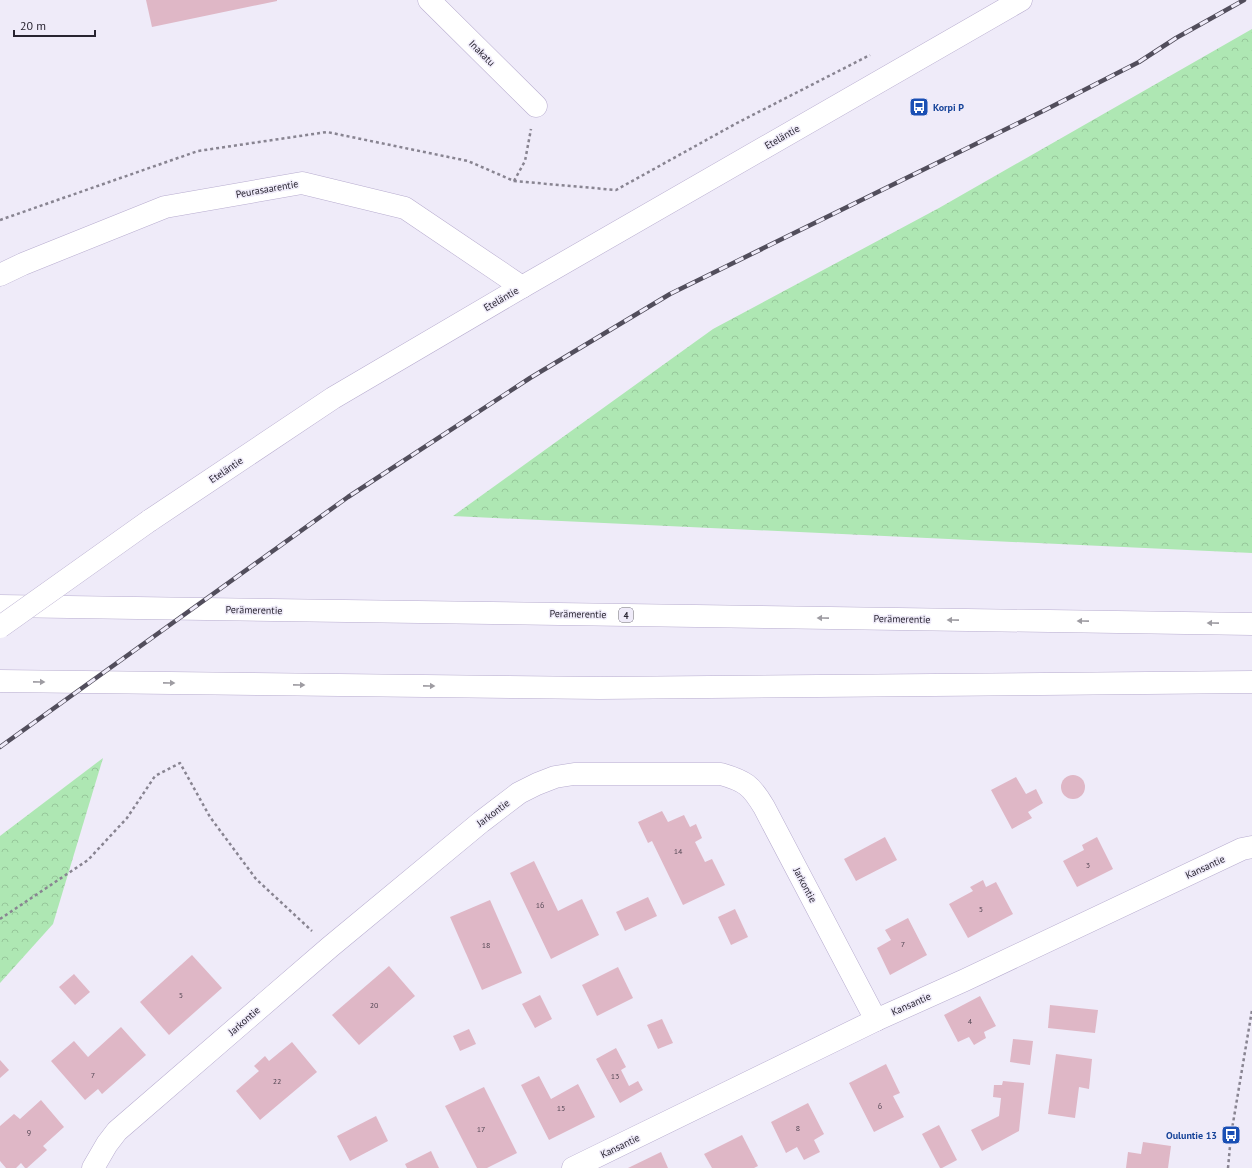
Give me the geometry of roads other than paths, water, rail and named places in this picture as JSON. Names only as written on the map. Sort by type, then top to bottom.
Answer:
[{"type":"main road","name":"Inakatu","points":[[429,0],[536,106]]},
{"type":"main road","name":"Eteläntie","points":[[0,627],[149,521],[333,398],[522,287],[1021,0]]},
{"type":"main road","name":"Peurasaarentie","points":[[0,275],[23,264],[165,207],[302,183],[405,208],[522,287]]},
{"type":"main road","name":"Perämerentie","points":[[0,606],[1252,624]]},
{"type":"main road","points":[[0,681],[600,688],[1252,682]]},
{"type":"main road","name":"Jarkontie","points":[[93,1168],[107,1144],[117,1131],[330,947],[481,822],[520,793],[555,777],[574,774],[721,774],[741,781],[749,786],[757,794],[876,1020]]},
{"type":"main road","name":"Kansantie","points":[[573,1168],[876,1020],[965,980],[1242,849],[1252,848]]},
{"type":"railway","points":[[0,747],[348,497],[530,378],[670,294],[1045,110],[1139,62],[1176,38],[1244,0]]},
{"type":"place","name":"Korpi P","points":[[919,107]]},
{"type":"place","name":"Ouluntie 13","points":[[1231,1135]]}]
